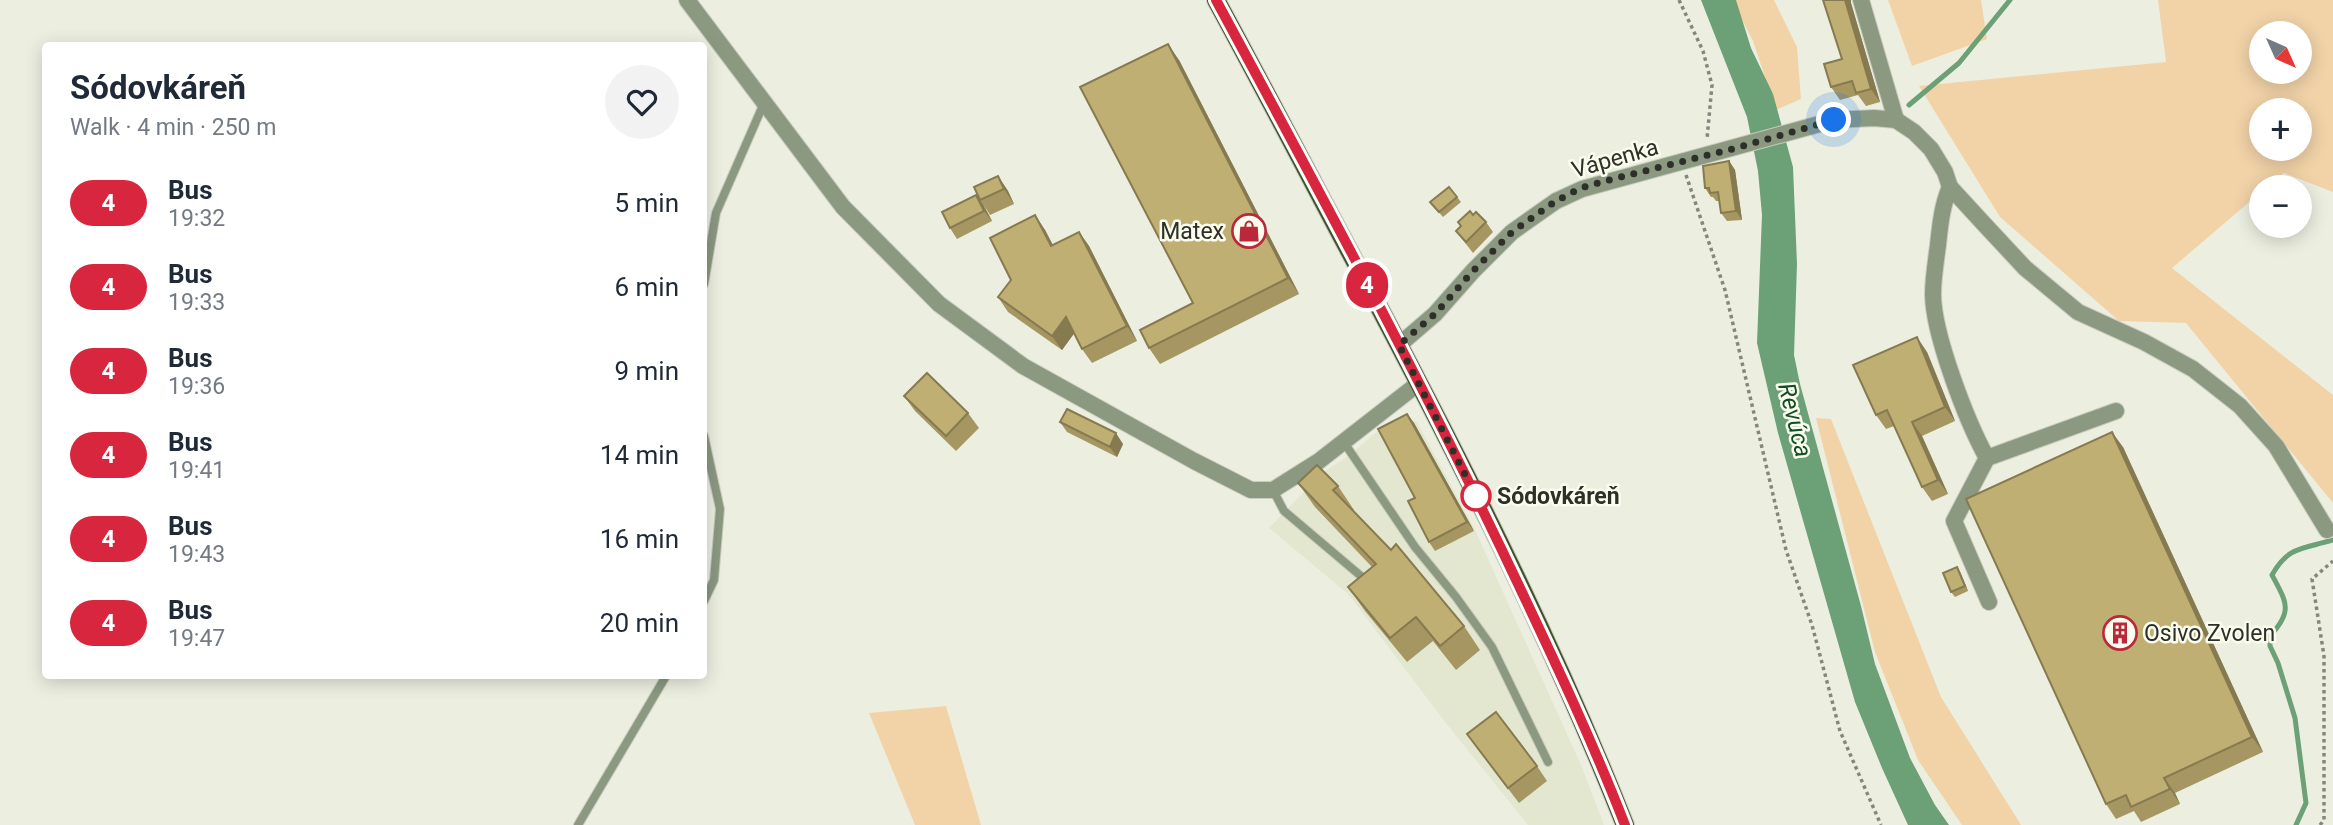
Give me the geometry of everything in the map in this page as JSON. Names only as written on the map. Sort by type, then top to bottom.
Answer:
[{"type":"main road","points":[[1216,0],[1419,383],[1482,508],[1531,611],[1625,825]]},
{"type":"street","points":[[687,0],[843,207],[939,303],[1036,373],[1194,461],[1251,490],[1273,490],[1319,461],[1419,383]]},
{"type":"street","points":[[1861,0],[1896,120],[1914,132],[1931,149],[1951,187],[2025,268],[2077,312],[2144,342],[2193,369],[2240,406],[2276,446],[2327,530]]},
{"type":"street","name":"Vápenka","points":[[1399,345],[1435,314],[1512,232],[1556,201],[1581,188],[1834,120],[1896,120]]},
{"type":"street","points":[[1951,187],[1945,198],[1939,232],[1933,295],[1939,336],[1977,440],[1987,458]]},
{"type":"street","points":[[1989,602],[1955,521],[1987,458],[2116,411]]},
{"type":"lane","points":[[707,266],[716,213],[764,103]]},
{"type":"lane","points":[[1343,441],[1415,547],[1457,597],[1492,648],[1548,762]]},
{"type":"lane","points":[[707,450],[720,509],[714,580],[707,595]]},
{"type":"lane","points":[[1273,490],[1284,511],[1376,588]]},
{"type":"lane","points":[[578,825],[664,679]]},
{"type":"path","points":[[1679,0],[1703,51],[1712,85],[1705,155]]},
{"type":"path","points":[[1683,162],[1694,204],[1725,289],[1786,550],[1812,625],[1840,732],[1881,825]]},
{"type":"path","points":[[2320,825],[2324,820],[2324,656],[2312,579],[2333,561]]},
{"type":"shaded area","points":[[1732,0],[1774,0],[1797,47],[1801,99],[1776,110],[1753,41]]},
{"type":"shaded area","points":[[1888,0],[1981,0],[1987,39],[1912,66]]},
{"type":"shaded area","points":[[2158,0],[2333,0],[2333,192],[2312,184],[2312,175],[2249,175],[2249,202],[2172,268],[2333,395],[2333,503],[2186,323],[2119,321],[2000,217],[1919,86],[2166,62]]},
{"type":"shaded area","points":[[1408,418],[1417,422],[1475,530],[1581,765],[1604,825],[1528,825],[1445,722],[1349,595],[1269,528],[1320,475],[1352,453],[1381,428],[1394,420]]},
{"type":"shaded area","points":[[1816,418],[1831,419],[1941,697],[2021,825],[1962,825],[1918,760],[1875,652]]},
{"type":"shaded area","points":[[946,706],[981,825],[915,825],[869,713]]},
{"type":"water","name":"Revúca","points":[[1701,0],[1736,0],[1751,48],[1773,94],[1793,167],[1797,264],[1794,355],[1800,384],[1875,664],[1910,758],[1949,825],[1908,825],[1855,702],[1778,433],[1757,343],[1762,215],[1758,171],[1747,117]]},
{"type":"building","points":[[1823,0],[1845,0],[1871,89],[1856,93],[1852,81],[1831,87],[1824,64],[1842,59]]},
{"type":"building","points":[[1168,44],[1288,278],[1149,348],[1140,330],[1193,303],[1080,87]]},
{"type":"building","points":[[1729,161],[1736,211],[1721,213],[1718,192],[1710,193],[1709,188],[1705,188],[1703,166]]},
{"type":"building","points":[[998,176],[1004,189],[980,200],[974,187]]},
{"type":"building","points":[[1449,187],[1457,197],[1439,212],[1430,202]]},
{"type":"building","points":[[976,195],[984,211],[950,228],[942,212]]},
{"type":"building","points":[[1470,211],[1473,215],[1476,212],[1486,222],[1466,242],[1456,231],[1461,226],[1458,222]]},
{"type":"building","points":[[1035,215],[1051,246],[1079,232],[1127,326],[1082,349],[1066,317],[1052,336],[998,297],[1011,280],[990,238]]},
{"type":"building","points":[[1917,337],[1945,407],[1912,422],[1938,480],[1922,487],[1887,410],[1876,415],[1853,365]]},
{"type":"building","points":[[927,373],[968,413],[946,436],[904,396]]},
{"type":"building","points":[[1067,409],[1116,433],[1110,447],[1060,422]]},
{"type":"building","points":[[1407,414],[1467,522],[1429,542],[1408,501],[1415,498],[1378,429]]},
{"type":"building","name":"Osivo Zvolen","points":[[2112,432],[2252,737],[2164,778],[2170,789],[2131,807],[2126,795],[2106,804],[1966,499]]},
{"type":"building","points":[[1317,465],[1338,486],[1333,490],[1391,550],[1396,544],[1464,626],[1440,646],[1416,617],[1390,638],[1348,587],[1376,564],[1298,483]]},
{"type":"building","points":[[1957,567],[1965,586],[1951,592],[1943,573]]},
{"type":"building","points":[[1496,712],[1537,766],[1508,788],[1467,734]]},
{"type":"waterway","points":[[1909,105],[1959,63],[2010,0]]},
{"type":"waterway","points":[[2296,825],[2306,803],[2295,718],[2270,646],[2270,636],[2285,613],[2284,600],[2272,575],[2290,554],[2333,540]]},
{"type":"bus line","name":"4","points":[[1216,0],[1284,125],[1482,508],[1577,712],[1625,825]]},
{"type":"place","name":"Matex","points":[[1249,231]]},
{"type":"place","name":"Sódovkáreň","points":[[1476,496]]},
{"type":"place","name":"Osivo Zvolen","points":[[2120,633]]},
{"type":"route","points":[[1476,496],[1399,345],[1435,314],[1512,232],[1556,201],[1581,188],[1834,120]]}]
